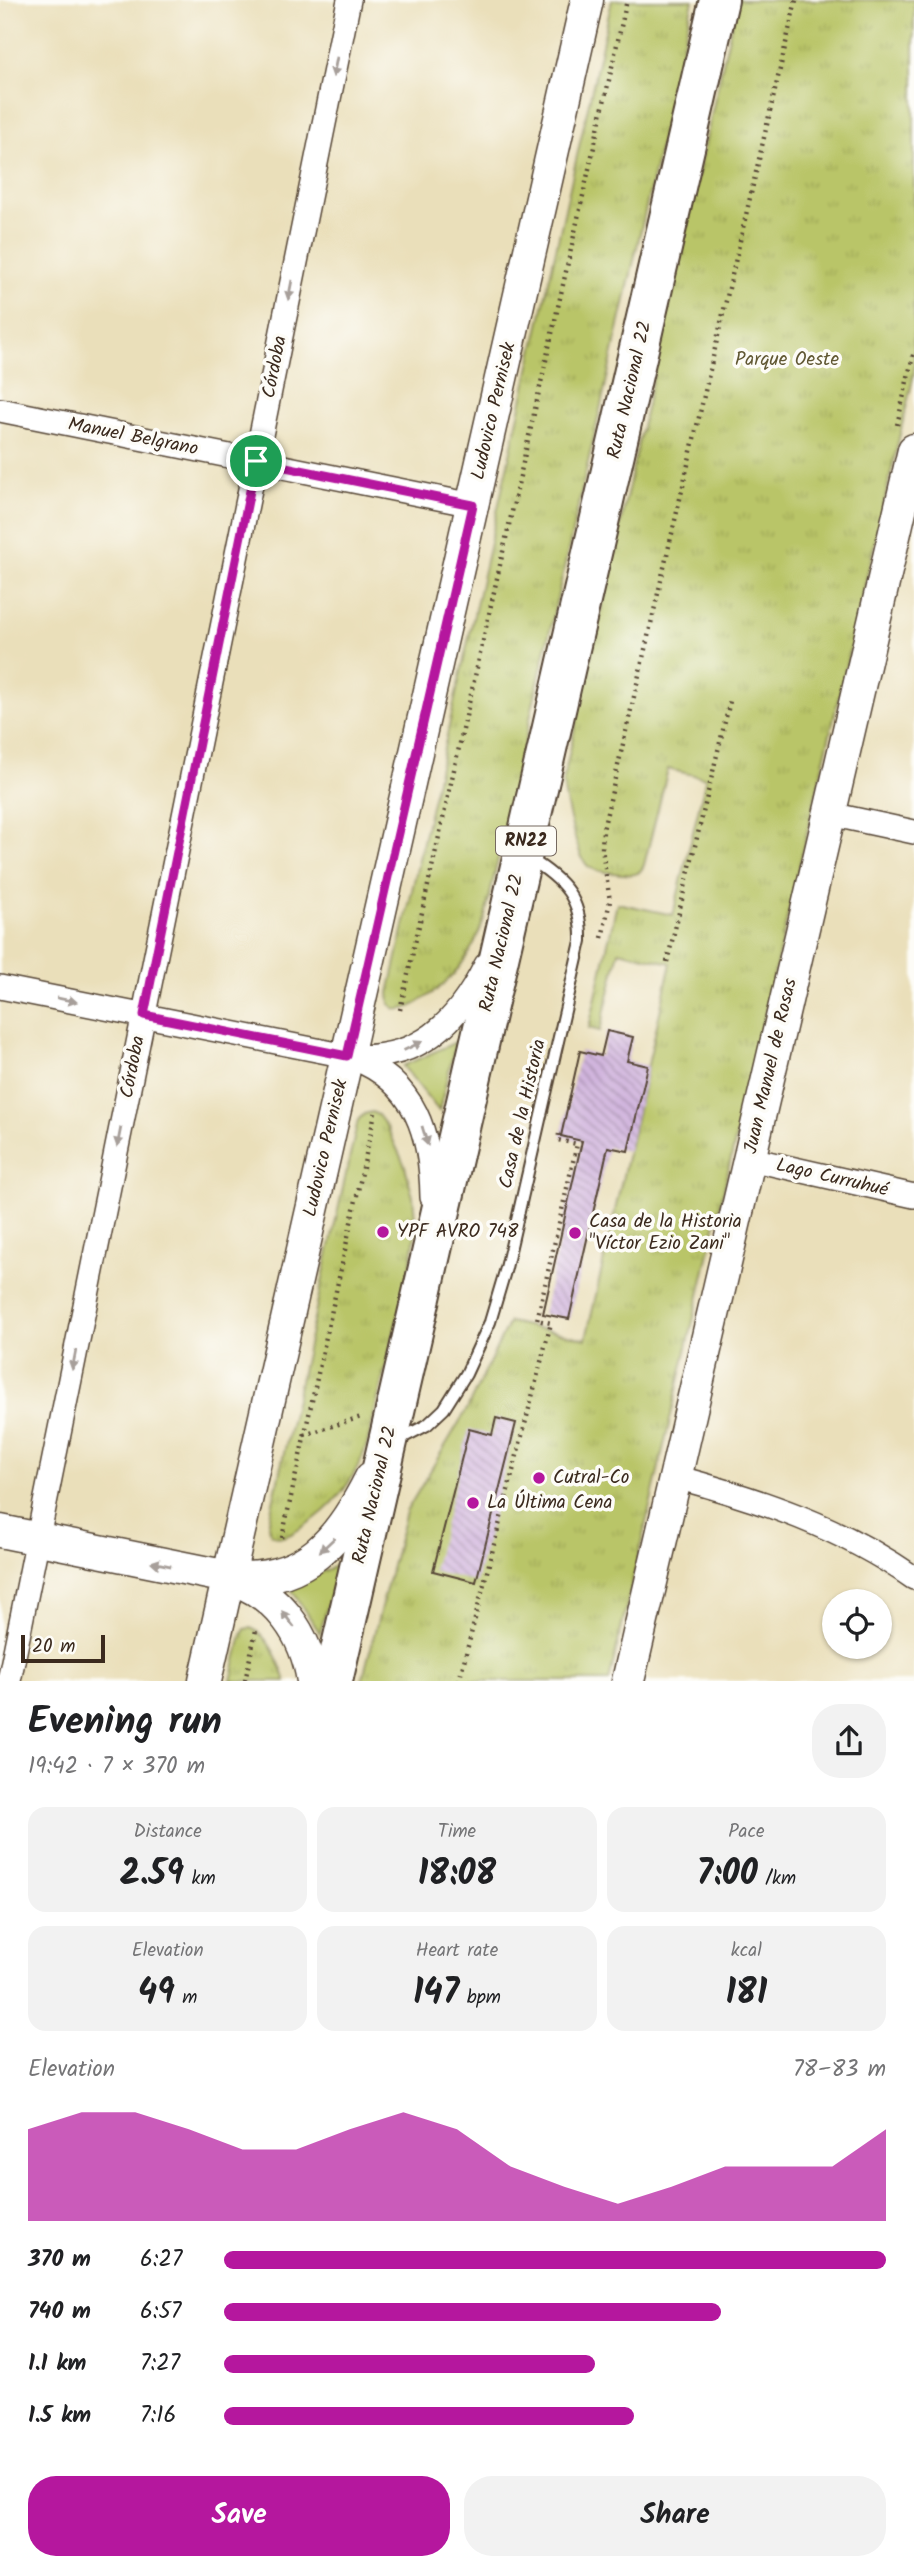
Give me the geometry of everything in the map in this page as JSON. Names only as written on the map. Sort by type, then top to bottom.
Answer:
[{"type":"highway","name":"Ruta Nacional 22","points":[[333,1681],[719,0]]},
{"type":"street","name":"Córdoba","points":[[9,1681],[349,0]]},
{"type":"street","name":"Ludovico Pernisek","points":[[205,1681],[587,0]]},
{"type":"street","name":"Manuel Belgrano","points":[[0,410],[473,505]]},
{"type":"street","name":"Juan Manuel de Rosas","points":[[628,1681],[914,450]]},
{"type":"street","points":[[830,814],[914,832]]},
{"type":"street","points":[[0,986],[347,1056],[379,1056],[399,1052],[417,1044],[444,1026],[471,993],[507,921]]},
{"type":"street","points":[[347,1056],[384,1074],[399,1088],[417,1113],[429,1144],[432,1165],[433,1244]]},
{"type":"street","name":"Lago Curruhué","points":[[750,1159],[914,1196]]},
{"type":"street","points":[[0,1531],[228,1577],[251,1579],[279,1574],[298,1566],[324,1548],[352,1515],[387,1445]]},
{"type":"street","points":[[676,1477],[751,1498],[817,1523],[886,1558],[914,1578]]},
{"type":"street","points":[[228,1577],[266,1595],[287,1617],[304,1644],[313,1681]]},
{"type":"lane","name":"Casa de la Historia","points":[[387,1445],[427,1425],[444,1409],[466,1374],[482,1340],[506,1268],[580,941],[576,904],[564,884],[523,854]]},
{"type":"path","points":[[400,1010],[628,0]]},
{"type":"path","points":[[602,941],[610,901],[602,849],[603,830],[796,0]]},
{"type":"path","points":[[667,962],[730,701]]},
{"type":"path","points":[[282,1538],[375,1113]]},
{"type":"path","points":[[459,1681],[550,1331],[551,1323],[537,1320],[576,1144],[558,1140],[561,1126]]},
{"type":"path","points":[[304,1436],[363,1416]]},
{"type":"path","points":[[245,1681],[256,1630]]},
{"type":"green space","points":[[612,0],[693,0],[485,916],[468,954],[444,984],[416,1004],[396,1009],[390,1004],[389,993]]},
{"type":"green space","name":"Parque Oeste","points":[[737,0],[914,0],[914,374],[609,1681],[362,1681],[406,1512],[467,1409],[509,1322],[586,1339],[671,963],[619,951],[600,1031],[589,1028],[617,903],[673,915],[706,778],[668,769],[644,865],[638,873],[632,874],[597,870],[585,862],[572,828],[563,782]]},
{"type":"green space","points":[[456,1042],[439,1111],[403,1066]]},
{"type":"green space","points":[[372,1112],[378,1115],[387,1127],[405,1166],[413,1197],[416,1229],[411,1262],[367,1444],[356,1470],[350,1482],[324,1512],[290,1534],[275,1536],[271,1534],[268,1525],[358,1120],[364,1114]]},
{"type":"green space","points":[[338,1565],[320,1633],[289,1586]]},
{"type":"green space","points":[[251,1628],[268,1643],[286,1681],[231,1681],[242,1635],[245,1629]]},
{"type":"building","name":"Casa de la Historia \"Víctor Ezio Zani\"","points":[[607,1031],[633,1037],[627,1061],[648,1066],[628,1151],[608,1147],[569,1319],[543,1314],[582,1141],[561,1136],[580,1051],[601,1056]]},
{"type":"building","name":"La Última Cena","points":[[496,1418],[516,1423],[476,1582],[433,1571],[469,1429],[492,1435]]},
{"type":"place","name":"YPF AVRO 748","points":[[383,1232]]},
{"type":"place","name":"Casa de la Historia \"Víctor Ezio Zani\"","points":[[575,1233]]},
{"type":"place","name":"Cutral-Co","points":[[539,1478]]},
{"type":"place","name":"La Última Cena","points":[[473,1503]]},
{"type":"route","points":[[256,461],[473,505],[347,1056],[144,1015],[256,461]]}]
